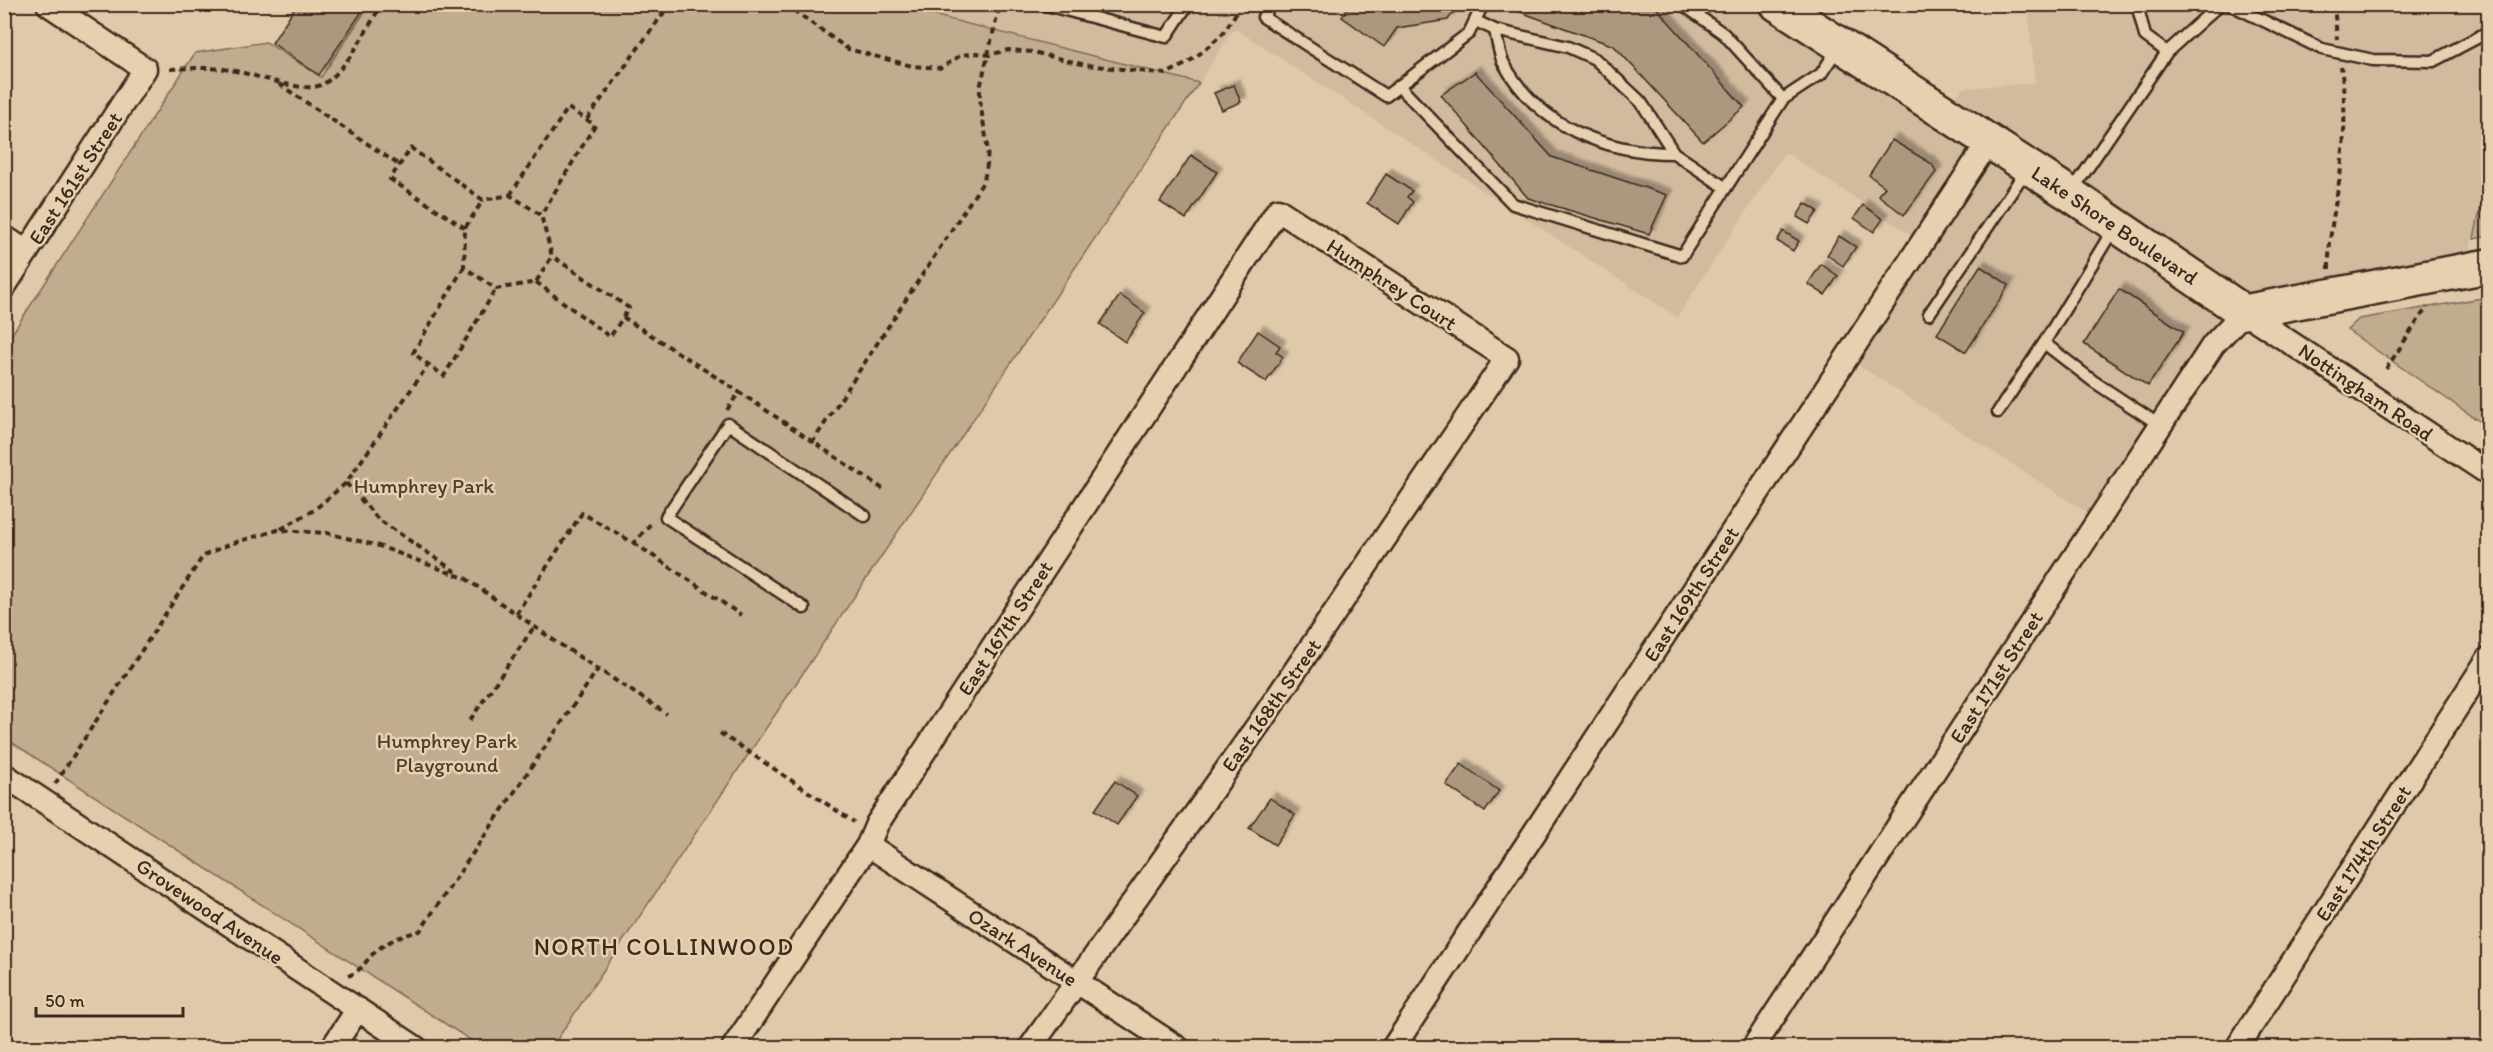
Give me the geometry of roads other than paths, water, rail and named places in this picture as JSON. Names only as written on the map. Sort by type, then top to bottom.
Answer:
[{"type":"main road","name":"Lake Shore Boulevard","points":[[1777,4],[2070,194],[2244,312]]},
{"type":"main road","points":[[2244,312],[2488,266]]},
{"type":"street","name":"East 161st Street","points":[[4,287],[146,69],[48,4]]},
{"type":"street","name":"East 169th Street","points":[[1393,1047],[1989,141]]},
{"type":"street","name":"Humphrey Court","points":[[1278,210],[1507,358]]},
{"type":"street","name":"East 167th Street","points":[[734,1047],[868,845],[877,824],[1278,210]]},
{"type":"street","points":[[4,237],[27,252]]},
{"type":"street","name":"East 171st Street","points":[[1753,1047],[2213,345],[2244,312]]},
{"type":"street","name":"Nottingham Road","points":[[2244,312],[2488,473]]},
{"type":"street","name":"East 168th Street","points":[[1030,1047],[1261,721],[1507,358]]},
{"type":"street","name":"East 174th Street","points":[[2237,1047],[2488,658]]},
{"type":"street","name":"Grovewood Avenue","points":[[4,775],[416,1047]]},
{"type":"street","name":"Ozark Avenue","points":[[868,845],[1178,1047]]},
{"type":"street","points":[[332,1047],[357,1009]]},
{"type":"lane","points":[[1043,4],[1166,37],[1188,4]]},
{"type":"lane","points":[[1271,4],[1263,17],[1386,96],[1469,33],[1483,4]]},
{"type":"lane","points":[[1682,4],[1724,34],[1783,99]]},
{"type":"lane","points":[[2137,4],[2145,36],[2167,52]]},
{"type":"lane","points":[[2070,194],[2167,52],[2220,4]]},
{"type":"lane","points":[[2229,4],[2322,49],[2373,60],[2433,61],[2488,32]]},
{"type":"lane","points":[[1476,21],[1495,30],[1568,47],[1595,59],[1641,102],[1674,153],[1726,188]]},
{"type":"lane","points":[[1495,30],[1502,60],[1525,93],[1547,116],[1570,131],[1641,153],[1674,153]]},
{"type":"lane","points":[[1399,86],[1513,204],[1682,256],[1783,99],[1821,74],[1840,45]]},
{"type":"lane","points":[[1929,314],[2028,167]]},
{"type":"lane","points":[[1998,412],[2116,225]]},
{"type":"lane","points":[[2043,342],[2093,381],[2161,426]]},
{"type":"lane","points":[[804,608],[666,517],[684,489],[728,424],[865,516]]},
{"type":"district","name":"NORTH COLLINWOOD","points":[[664,946]]},
{"type":"park label","name":"Humphrey Park","points":[[424,485]]},
{"type":"park label","name":"Humphrey Park Playground","points":[[447,752]]}]
